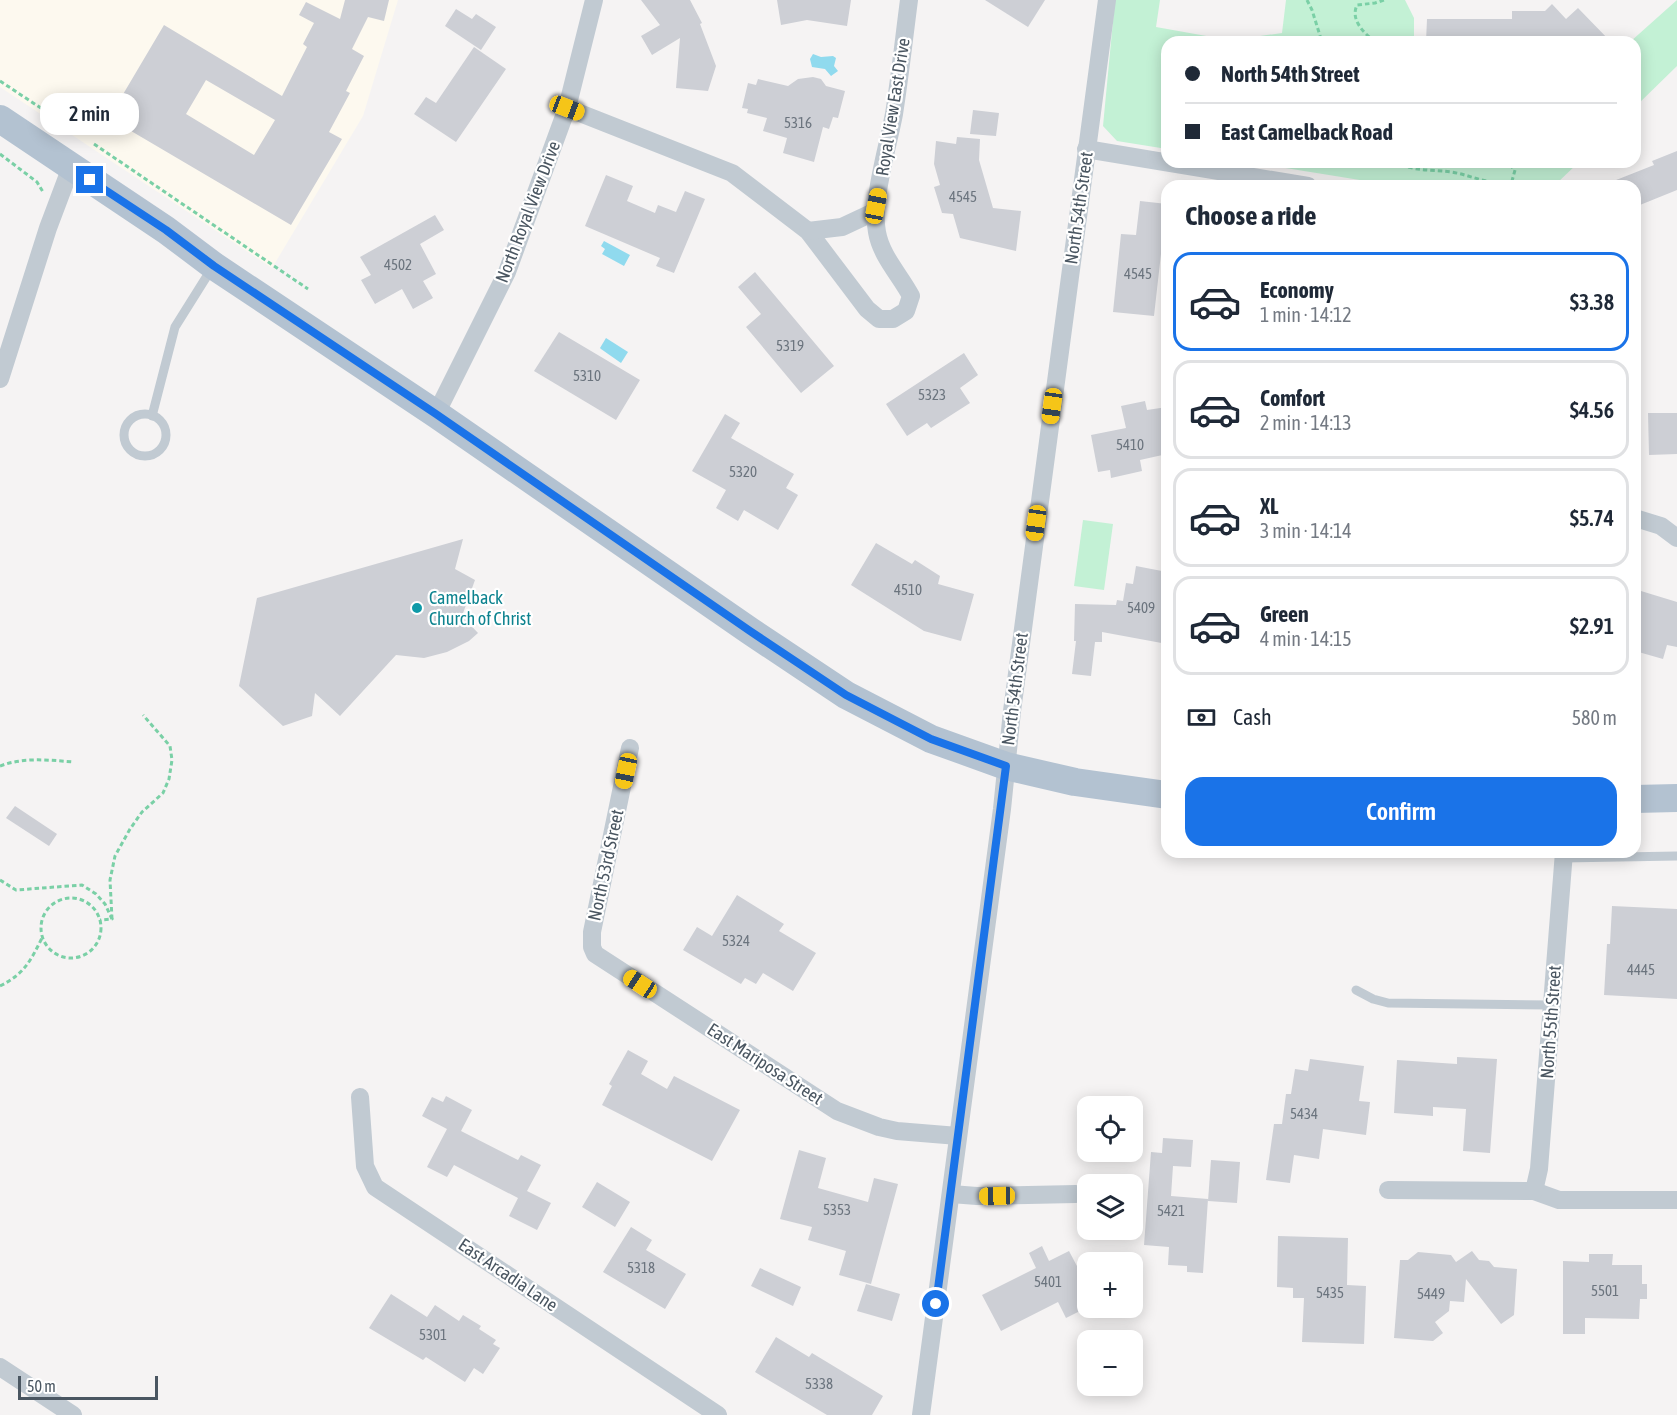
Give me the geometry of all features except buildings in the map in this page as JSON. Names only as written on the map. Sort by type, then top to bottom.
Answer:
[{"type":"main road","points":[[0,119],[846,695],[931,739],[1006,766],[1075,782],[1161,794]]},
{"type":"main road","points":[[1641,799],[1677,798]]},
{"type":"street","name":"North Royal View Drive","points":[[436,414],[507,272],[567,108],[594,0]]},
{"type":"street","name":"Royal View East Drive","points":[[808,231],[867,309],[879,318],[893,320],[906,311],[911,296],[903,280],[889,262],[877,234],[874,212],[894,113],[909,0]]},
{"type":"street","name":"North 54th Street","points":[[921,1415],[1006,766],[1011,711],[1107,0]]},
{"type":"street","points":[[567,108],[732,173],[808,231],[842,226],[874,212]]},
{"type":"street","points":[[1086,148],[1161,161]]},
{"type":"street","points":[[0,379],[48,228],[71,167]]},
{"type":"street","points":[[1203,168],[1273,180]]},
{"type":"street","points":[[1641,520],[1661,526],[1677,538]]},
{"type":"street","name":"North 53rd Street","points":[[592,947],[592,932],[630,748]]},
{"type":"street","name":"North 55th Street","points":[[1534,1191],[1539,1169],[1563,858]]},
{"type":"street","name":"East Mariposa Street","points":[[592,947],[595,954],[837,1111],[888,1129],[958,1136]]},
{"type":"street","name":"East Arcadia Lane","points":[[360,1097],[365,1166],[375,1187],[718,1415]]},
{"type":"street","points":[[1388,1190],[1534,1191],[1559,1200],[1677,1200]]},
{"type":"street","points":[[951,1194],[977,1196],[1076,1194]]},
{"type":"street","points":[[0,1367],[73,1415]]},
{"type":"lane","points":[[152,416],[176,327],[214,266]]},
{"type":"lane","points":[[138,415],[152,416],[158,419],[165,430],[164,444],[149,456],[136,454],[125,445],[124,431],[127,424],[138,415]]},
{"type":"lane","points":[[1641,856],[1677,856]]},
{"type":"lane","points":[[1356,990],[1388,1004],[1552,1005]]},
{"type":"path","points":[[1307,0],[1320,36]]},
{"type":"path","points":[[1369,36],[1360,27],[1355,16],[1355,9],[1357,5],[1384,0]]},
{"type":"path","points":[[0,81],[65,124]]},
{"type":"path","points":[[94,144],[308,289]]},
{"type":"path","points":[[0,154],[37,182],[44,194]]},
{"type":"path","points":[[1409,168],[1452,172],[1480,180]]},
{"type":"path","points":[[112,919],[110,880],[115,856],[142,812],[163,793],[170,779],[172,760],[170,746],[143,715]]},
{"type":"path","points":[[0,766],[35,759],[74,762]]},
{"type":"path","points":[[0,880],[16,890],[82,885],[96,894],[105,904],[112,919]]},
{"type":"path","points":[[70,897],[87,902],[96,910],[100,920],[100,936],[91,950],[82,956],[71,958],[57,955],[47,947],[42,938],[40,924],[44,913],[60,899],[70,897]]},
{"type":"path","points":[[100,920],[112,919]]},
{"type":"path","points":[[0,986],[17,977],[32,959],[42,938]]},
{"type":"shaded area","points":[[0,0],[398,0],[363,116],[272,268],[0,87]]},
{"type":"green space","points":[[1115,0],[1160,0],[1156,27],[1206,36],[1161,36],[1161,148],[1117,141],[1103,126]]},
{"type":"green space","points":[[1286,0],[1405,0],[1414,18],[1414,36],[1260,36],[1282,33]]},
{"type":"green space","points":[[1677,0],[1677,66],[1641,101],[1641,36],[1637,36]]},
{"type":"green space","points":[[1285,168],[1573,168],[1560,180],[1360,180]]},
{"type":"green space","points":[[1083,520],[1113,524],[1104,590],[1074,586]]},
{"type":"water","points":[[813,54],[836,58],[834,66],[838,71],[831,76],[825,69],[812,67],[810,59]]},
{"type":"water","points":[[604,241],[630,255],[624,266],[602,254],[605,249],[601,246]]},
{"type":"water","points":[[606,338],[628,352],[621,363],[600,348]]},
{"type":"place","name":"Camelback Church of Christ","points":[[417,608]]},
{"type":"route","points":[[90,180],[846,695],[931,739],[1006,766],[936,1304]]}]
